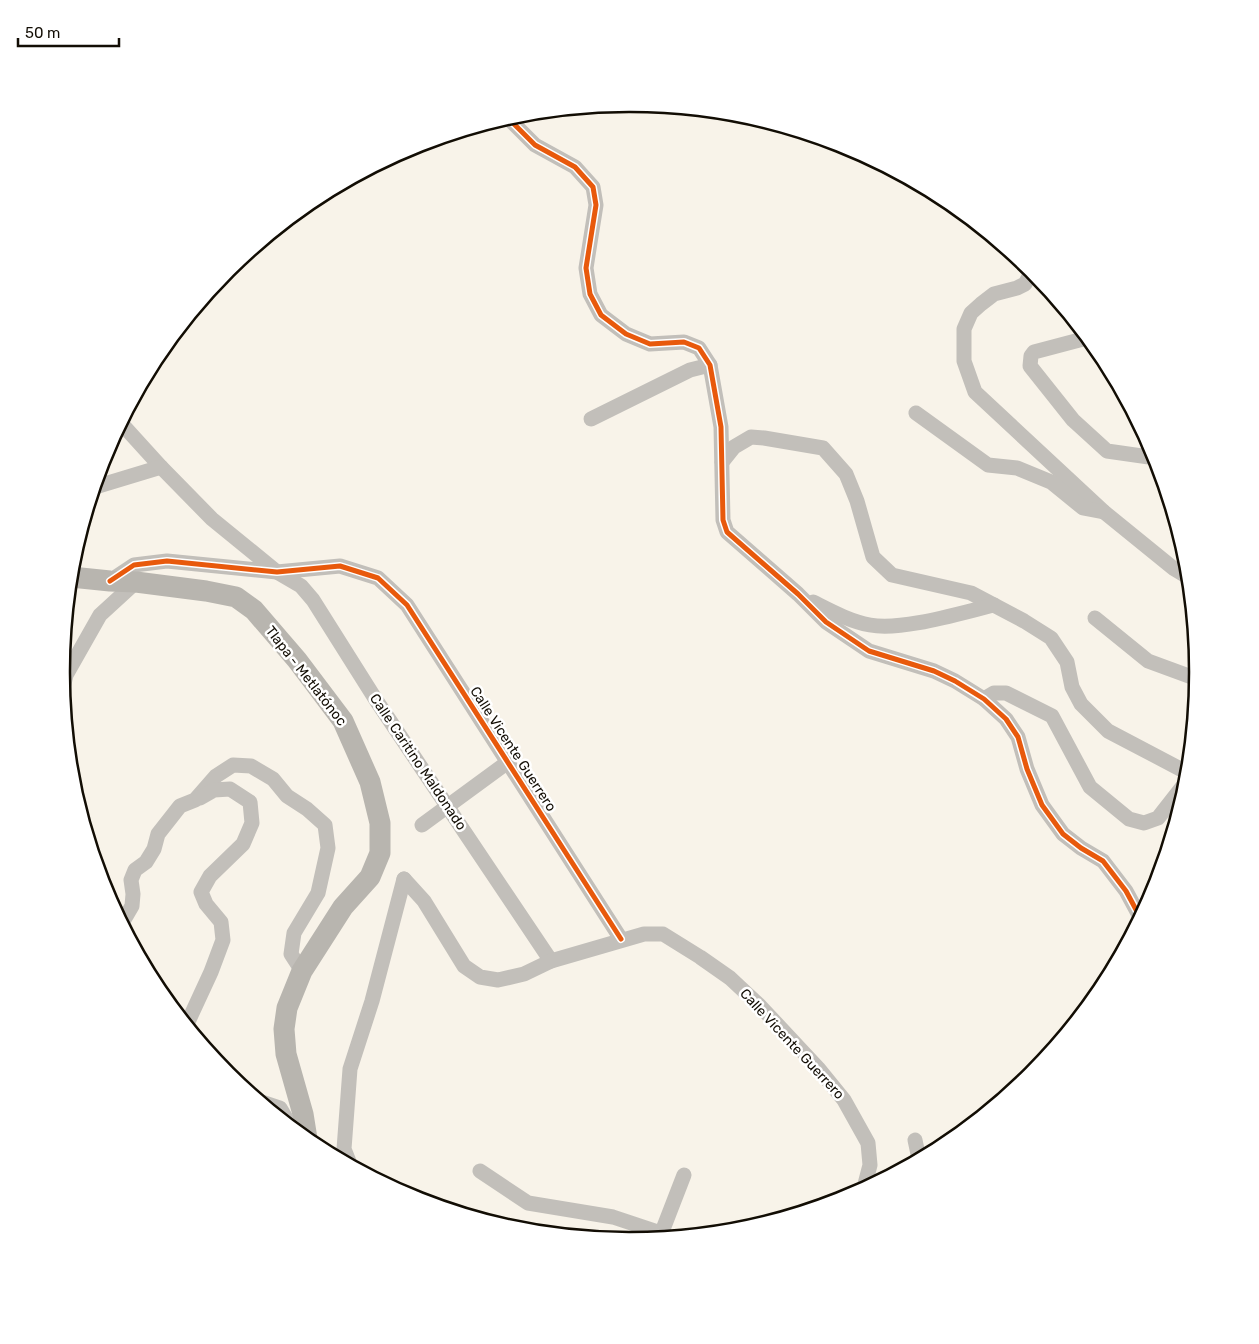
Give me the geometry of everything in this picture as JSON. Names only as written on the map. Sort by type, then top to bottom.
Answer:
[{"type":"main road","name":"Tlapa - Metlatónoc","points":[[78,579],[136,582],[236,597],[254,610],[297,660],[344,721],[370,782],[380,823],[380,853],[370,876],[343,907],[302,971],[287,1008],[284,1029],[286,1054],[305,1127]]},
{"type":"street","points":[[514,124],[535,145],[575,167],[593,187],[596,205],[586,268],[590,294],[601,315],[626,334],[650,344],[684,342],[699,348],[710,365],[721,427],[723,520],[727,532],[798,594],[826,622],[869,651],[934,671],[955,681],[984,699],[1006,718],[1018,737],[1027,768],[1042,805],[1063,834],[1081,848],[1103,861],[1126,891],[1136,909]]},
{"type":"street","points":[[1028,279],[1025,284],[1017,288],[994,294],[971,313],[964,329],[964,361],[975,392],[1104,512],[1179,572]]},
{"type":"street","points":[[1080,340],[1034,352],[1031,356],[1030,366],[1073,420],[1107,451],[1145,456]]},
{"type":"street","points":[[591,419],[690,370],[710,365]]},
{"type":"street","points":[[916,413],[988,465],[1016,468],[1051,482],[1083,508],[1104,512]]},
{"type":"street","name":"Calle Caritino Maldonado","points":[[126,429],[212,519],[277,572],[300,586],[313,600],[376,700],[550,961]]},
{"type":"street","points":[[722,462],[734,446],[751,438],[764,438],[823,448],[846,474],[857,501],[873,557],[892,575],[971,593],[1052,638],[1067,662],[1072,687],[1081,704],[1108,731],[1180,769]]},
{"type":"street","points":[[103,485],[162,467]]},
{"type":"street","points":[[110,582],[134,565],[167,561],[277,572]]},
{"type":"street","name":"Calle Vicente Guerrero","points":[[277,572],[340,566],[378,578],[407,605],[621,940],[644,934],[664,934],[730,978],[818,1068],[844,1100],[868,1143],[870,1165],[866,1179]]},
{"type":"street","points":[[70,668],[100,615],[136,582]]},
{"type":"street","points":[[798,594],[838,615],[870,625],[900,626],[994,605]]},
{"type":"street","points":[[1095,618],[1148,661],[1189,676]]},
{"type":"street","points":[[984,699],[994,693],[1006,693],[1052,716],[1090,787],[1129,819],[1144,823],[1158,818],[1174,797]]},
{"type":"street","points":[[422,824],[508,762]]},
{"type":"street","points":[[195,800],[216,776],[233,765],[251,766],[273,779],[287,796],[307,809],[325,826],[328,848],[318,893],[294,933],[291,954],[302,971]]},
{"type":"street","points":[[126,916],[132,906],[131,880],[135,870],[146,862],[154,848],[158,834],[180,806],[214,790],[230,788],[250,802],[252,823],[243,844],[210,876],[201,892],[206,904],[221,922],[223,940],[190,1018]]},
{"type":"street","points":[[347,1155],[344,1148],[350,1069],[372,1001],[404,879],[424,901],[464,966],[480,977],[498,980],[524,974],[550,961],[621,940]]},
{"type":"street","points":[[914,1140],[917,1152]]},
{"type":"street","points":[[480,1171],[528,1203],[613,1217],[649,1231]]},
{"type":"street","points":[[664,1230],[684,1175]]},
{"type":"cycle path","points":[[514,124],[535,145],[575,167],[593,187],[596,205],[586,268],[590,294],[601,315],[626,334],[650,344],[684,342],[699,348],[710,365],[721,427],[723,520],[727,532],[798,594],[826,622],[869,651],[934,671],[955,681],[984,699],[1006,719],[1018,737],[1027,769],[1042,805],[1063,834],[1081,848],[1103,861],[1126,891],[1136,909]]},
{"type":"cycle path","points":[[110,581],[134,565],[167,561],[277,572],[340,566],[378,578],[407,605],[621,939]]}]
